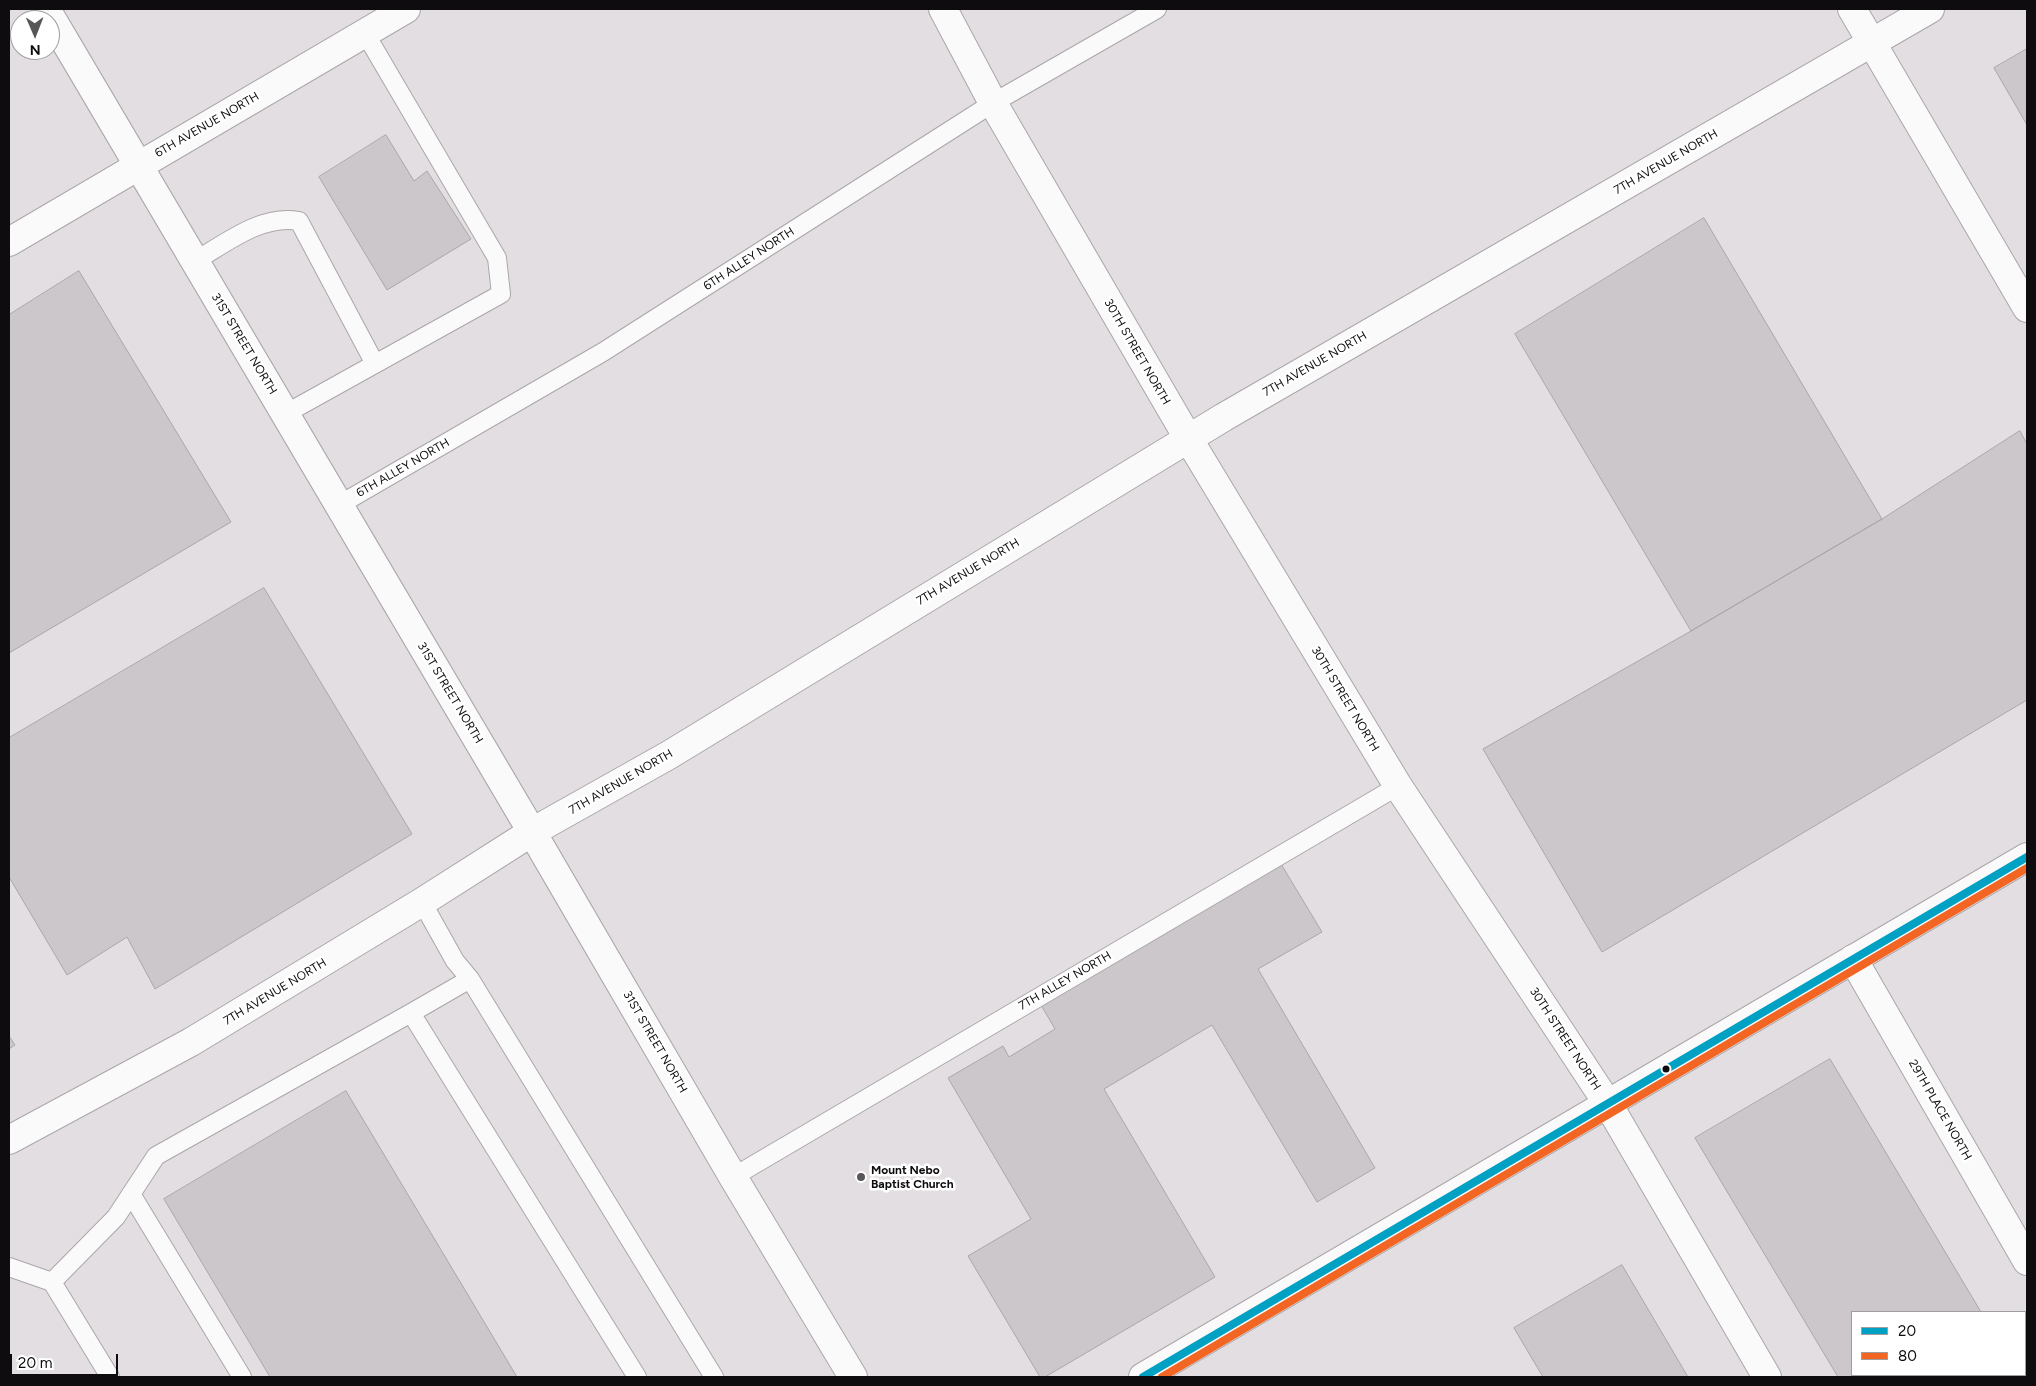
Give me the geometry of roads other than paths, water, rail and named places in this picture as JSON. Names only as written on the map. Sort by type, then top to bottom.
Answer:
[{"type":"street","name":"31ST STREET NORTH","points":[[46,9],[853,1377]]},
{"type":"street","name":"6TH AVENUE NORTH","points":[[9,242],[406,9]]},
{"type":"street","name":"30TH STREET NORTH","points":[[943,9],[992,103],[1188,438],[1398,786],[1608,1104],[1768,1377]]},
{"type":"street","points":[[1852,9],[2027,308]]},
{"type":"street","name":"7TH AVENUE NORTH","points":[[9,1140],[191,1042],[422,902],[532,832],[669,755],[1188,438],[1930,9]]},
{"type":"street","points":[[1143,1377],[2027,857]]},
{"type":"street","name":"29TH PLACE NORTH","points":[[1853,959],[2027,1261]]},
{"type":"lane","name":"6TH ALLEY NORTH","points":[[339,505],[603,352],[992,103],[1157,9]]},
{"type":"lane","points":[[285,414],[501,294],[497,258],[365,33]]},
{"type":"lane","points":[[195,261],[260,224],[285,218],[299,221],[375,364]]},
{"type":"lane","name":"7TH ALLEY NORTH","points":[[733,1176],[1398,786]]},
{"type":"lane","points":[[422,902],[455,961],[470,979],[714,1377]]},
{"type":"lane","points":[[52,1282],[116,1217],[156,1156],[470,979]]},
{"type":"lane","points":[[411,1013],[637,1377]]},
{"type":"lane","points":[[131,1194],[242,1377]]},
{"type":"lane","points":[[9,1267],[52,1282],[110,1377]]},
{"type":"place","name":"Mount Nebo Baptist Church","points":[[861,1177]]}]
